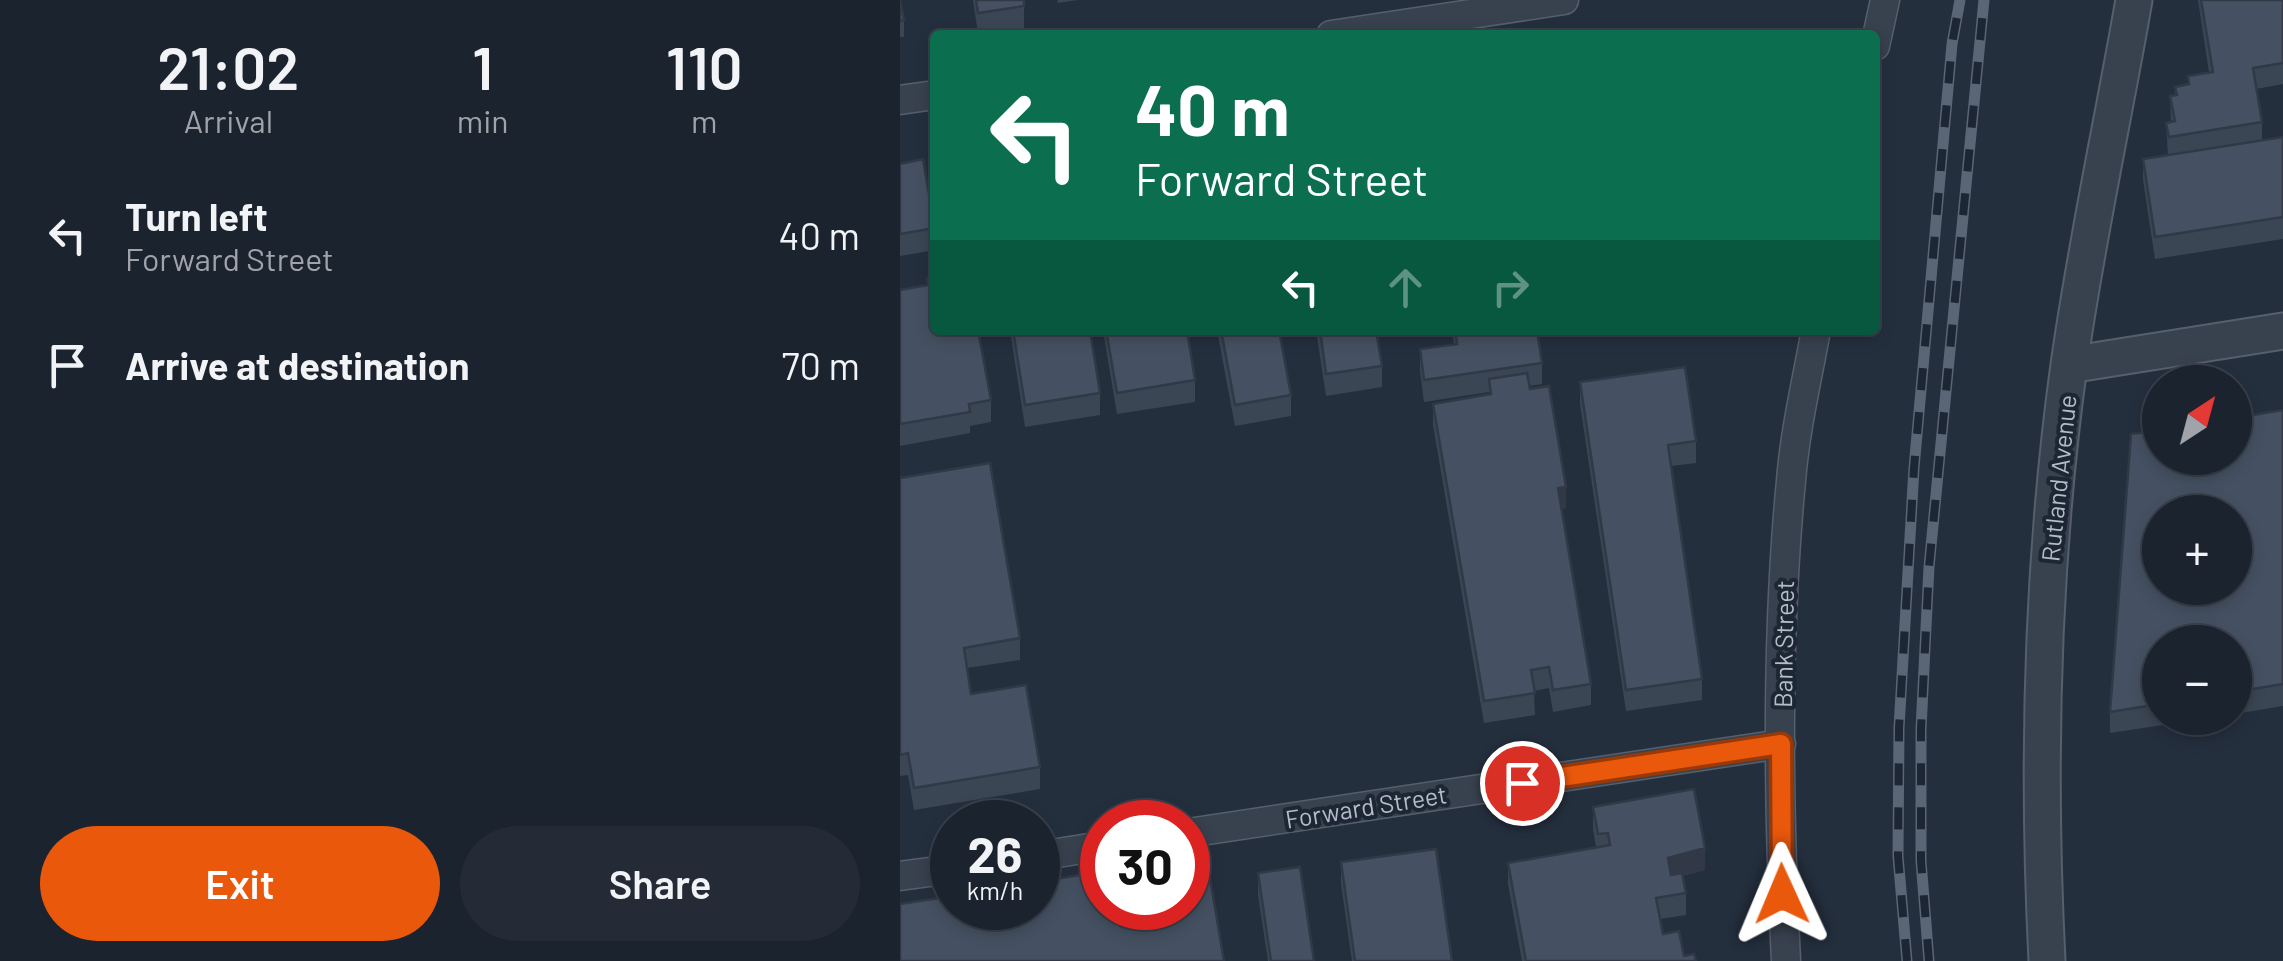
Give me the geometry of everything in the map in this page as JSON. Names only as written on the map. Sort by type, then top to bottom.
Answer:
[{"type":"street","points":[[1365,30],[1564,0]]},
{"type":"street","points":[[1878,30],[1885,0]]},
{"type":"street","name":"Rutland Avenue","points":[[2047,961],[2042,861],[2046,599],[2069,365],[2134,0]]},
{"type":"street","points":[[900,100],[930,96]]},
{"type":"street","points":[[2069,365],[2283,332]]},
{"type":"street","name":"Bank Street","points":[[1786,961],[1781,744],[1785,548],[1791,476],[1815,335]]},
{"type":"street","name":"Forward Street","points":[[1210,830],[1781,744]]},
{"type":"street","points":[[900,876],[930,872]]},
{"type":"building","points":[[976,0],[1024,0],[1024,6],[978,13]]},
{"type":"building","points":[[2201,0],[2283,0],[2283,63],[2253,68],[2262,122],[2169,137],[2166,123],[2175,121],[2170,96],[2177,95],[2175,87],[2189,84],[2188,76],[2213,72]]},
{"type":"building","points":[[2283,137],[2283,217],[2155,237],[2143,159]]},
{"type":"building","points":[[923,159],[930,229],[900,234],[900,164]]},
{"type":"building","points":[[930,277],[930,335],[979,335],[991,400],[969,404],[970,412],[900,424],[900,290],[928,285]]},
{"type":"building","points":[[1014,335],[1091,335],[1100,393],[1025,405]]},
{"type":"building","points":[[1107,335],[1188,335],[1195,380],[1117,393]]},
{"type":"building","points":[[1222,335],[1280,335],[1291,395],[1235,405]]},
{"type":"building","points":[[1321,335],[1377,335],[1382,366],[1326,374]]},
{"type":"building","points":[[1456,335],[1538,335],[1542,363],[1424,380],[1420,349],[1457,344]]},
{"type":"building","points":[[1685,367],[1696,441],[1668,445],[1702,679],[1626,690],[1580,382]]},
{"type":"building","points":[[1527,373],[1530,389],[1549,386],[1566,487],[1558,488],[1591,684],[1553,690],[1549,667],[1531,670],[1535,693],[1484,701],[1433,404],[1491,394],[1489,379]]},
{"type":"building","points":[[2283,410],[2283,684],[2252,689],[2252,625],[2142,625],[2142,707],[2110,712],[2131,434],[2142,432],[2142,475],[2252,475],[2252,415]]},
{"type":"building","points":[[990,463],[1020,638],[964,648],[971,694],[1026,685],[1040,767],[914,788],[908,753],[900,755],[900,478]]},
{"type":"building","points":[[1694,789],[1705,848],[1668,858],[1671,875],[1682,873],[1686,893],[1656,898],[1663,934],[1679,931],[1684,956],[1694,954],[1696,961],[1526,961],[1508,863],[1610,845],[1608,833],[1598,834],[1593,807]]},
{"type":"building","points":[[1436,849],[1452,961],[1355,961],[1341,862]]},
{"type":"building","points":[[1300,867],[1314,961],[1271,961],[1258,873]]},
{"type":"building","points":[[1080,875],[1080,930],[1210,930],[1210,878],[1224,961],[900,961],[900,904],[930,899],[930,930],[1060,930],[1060,878]]},
{"type":"railway","points":[[1907,961],[1898,856],[1899,728],[1914,468],[1952,44],[1960,0]]},
{"type":"railway","points":[[1929,961],[1921,861],[1921,729],[1929,567],[1984,0]]},
{"type":"route","points":[[1522,783],[1781,744],[1782,894]]}]
